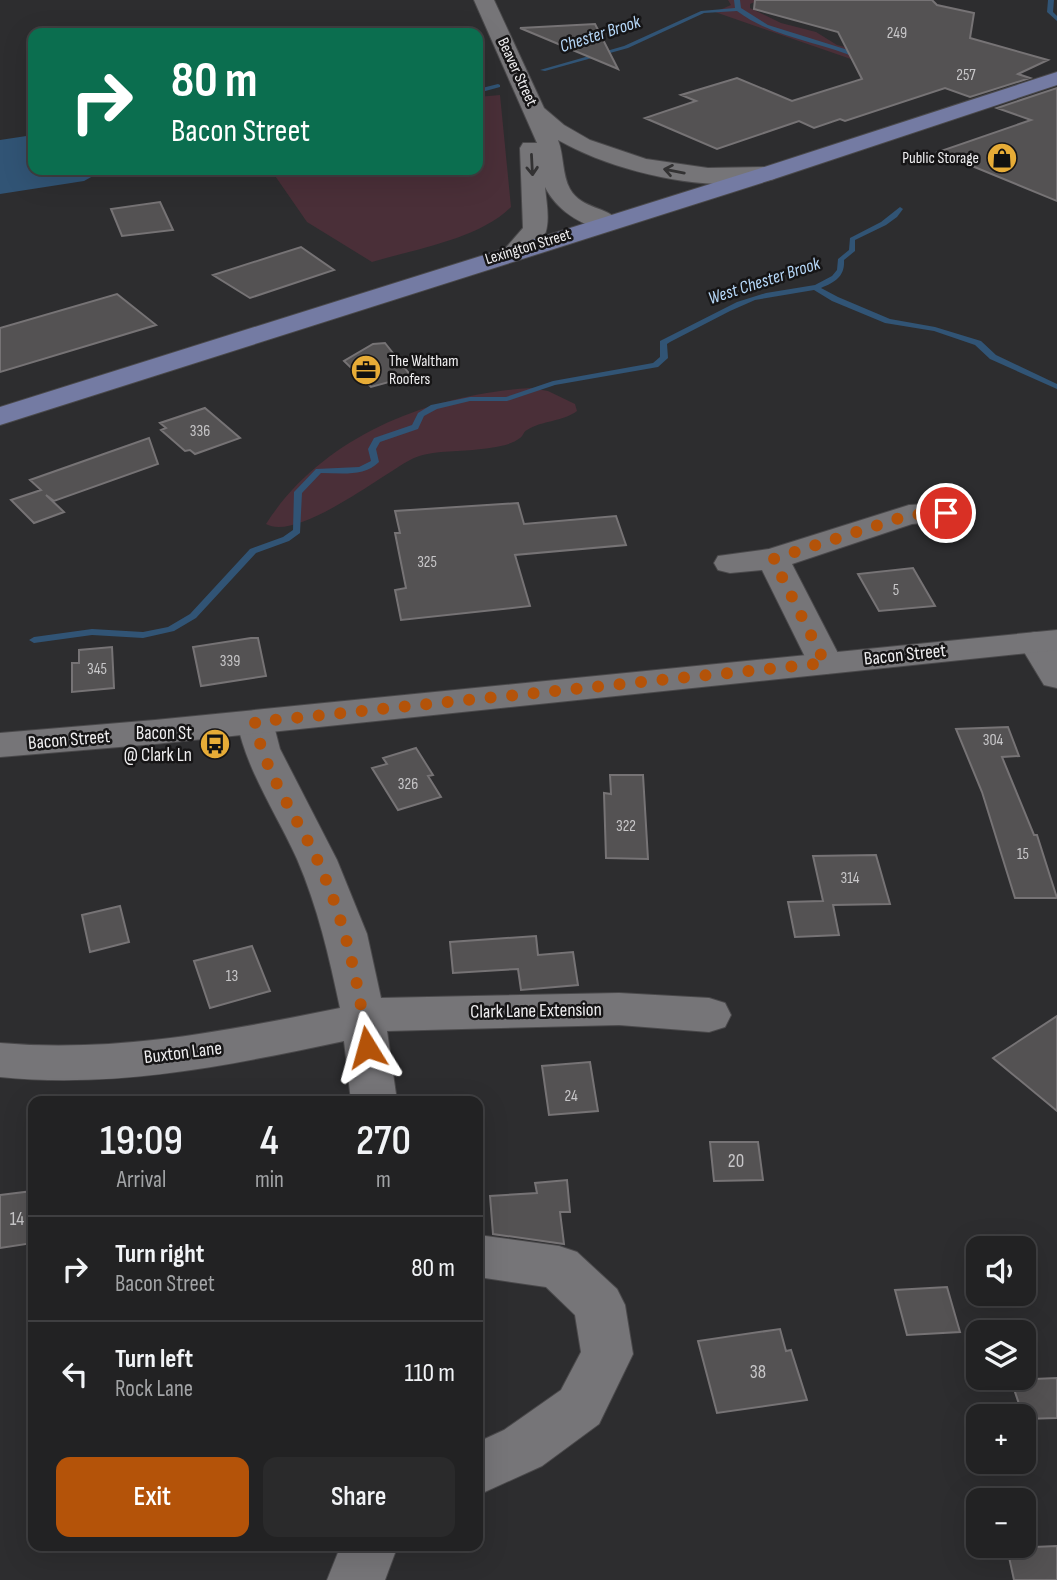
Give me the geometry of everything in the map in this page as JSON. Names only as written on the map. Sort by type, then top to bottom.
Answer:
[{"type":"main road","name":"Beaver Street","points":[[484,0],[549,144],[561,197],[574,209],[607,222]]},
{"type":"main road","name":"Lexington Street","points":[[0,416],[607,222],[766,174],[1057,78]]},
{"type":"main road","points":[[532,105],[550,126],[573,141],[621,158],[696,175],[725,177],[766,174]]},
{"type":"main road","points":[[516,251],[529,240],[535,228],[532,105]]},
{"type":"main road","points":[[730,564],[773,559],[909,515],[946,513]]},
{"type":"main road","points":[[773,559],[825,663]]},
{"type":"main road","points":[[1046,641],[1057,677]]},
{"type":"main road","name":"Bacon Street","points":[[0,745],[255,722],[1046,641]]},
{"type":"main road","points":[[255,722],[261,749],[317,860],[346,934],[363,1018],[373,1096]]},
{"type":"main road","name":"Clark Lane Extension","points":[[363,1018],[619,1009],[709,1015]]},
{"type":"main road","name":"Buxton Lane","points":[[0,1060],[81,1064],[202,1053],[363,1018]]},
{"type":"main road","points":[[483,1257],[559,1266],[599,1305],[607,1354],[580,1407],[523,1448],[483,1467]]},
{"type":"main road","points":[[356,1580],[368,1551]]},
{"type":"shaded area","points":[[728,0],[759,0],[750,4],[750,8],[781,23],[816,32],[837,45],[857,50],[874,67],[715,12],[731,5]]},
{"type":"shaded area","points":[[500,95],[511,207],[482,227],[446,242],[372,262],[307,222],[274,175],[483,175],[483,97]]},
{"type":"shaded area","points":[[531,388],[548,391],[575,404],[577,411],[533,427],[515,441],[504,445],[417,457],[317,516],[280,527],[266,524],[289,493],[317,466],[382,425],[455,399]]},
{"type":"water","points":[[28,136],[28,175],[95,175],[84,181],[0,194],[0,140]]},
{"type":"building","points":[[755,0],[932,0],[937,5],[974,13],[970,38],[1048,60],[1018,74],[1030,78],[970,97],[945,88],[845,121],[840,119],[814,128],[799,121],[717,149],[645,118],[696,101],[681,95],[737,78],[792,101],[862,79],[838,32],[754,9]]},
{"type":"building","points":[[595,24],[618,69],[520,28]]},
{"type":"building","name":"Public Storage","points":[[1057,88],[1057,201],[938,152],[1031,120],[997,108]]},
{"type":"building","points":[[160,202],[173,230],[122,236],[111,209]]},
{"type":"building","points":[[301,247],[334,270],[250,298],[213,275]]},
{"type":"building","points":[[117,294],[156,325],[0,372],[0,328]]},
{"type":"building","points":[[385,343],[411,376],[371,387],[344,361],[373,344]]},
{"type":"building","points":[[205,408],[240,438],[195,454],[190,450],[185,451],[161,430],[166,428],[160,423]]},
{"type":"building","points":[[149,438],[158,464],[54,501],[46,495],[64,512],[34,523],[11,500],[41,490],[30,480]]},
{"type":"building","points":[[518,503],[524,524],[616,516],[626,545],[515,555],[530,606],[401,620],[395,590],[406,588],[395,533],[400,533],[395,511]]},
{"type":"building","points":[[913,568],[935,606],[879,611],[858,574]]},
{"type":"building","points":[[258,638],[266,676],[201,686],[193,647]]},
{"type":"building","points":[[112,647],[114,688],[72,692],[72,663],[79,663],[79,650]]},
{"type":"building","points":[[1008,727],[1019,756],[1002,757],[1034,835],[1037,835],[1057,898],[1015,898],[982,792],[956,729]]},
{"type":"building","points":[[416,748],[433,775],[428,776],[441,797],[398,810],[372,768],[387,764],[383,758]]},
{"type":"building","points":[[610,775],[643,775],[648,859],[606,858],[604,793],[611,794]]},
{"type":"building","points":[[876,855],[890,904],[833,905],[839,935],[795,937],[788,902],[823,901],[813,856]]},
{"type":"building","points":[[120,906],[129,942],[90,952],[82,915]]},
{"type":"building","points":[[536,936],[538,955],[573,952],[578,985],[521,990],[518,969],[453,973],[450,942]]},
{"type":"building","points":[[252,946],[270,991],[210,1008],[194,961]]},
{"type":"building","points":[[1057,1016],[1057,1111],[993,1058]]},
{"type":"building","points":[[590,1062],[598,1111],[549,1115],[542,1066]]},
{"type":"building","points":[[710,1142],[758,1142],[763,1180],[714,1181]]},
{"type":"building","points":[[567,1180],[570,1212],[560,1212],[564,1244],[493,1234],[490,1196],[537,1193],[535,1183]]},
{"type":"building","points":[[28,1192],[28,1244],[0,1248],[0,1195]]},
{"type":"building","points":[[947,1287],[960,1332],[907,1335],[895,1290]]},
{"type":"building","points":[[780,1329],[786,1351],[791,1350],[807,1400],[717,1413],[698,1341]]},
{"type":"building","points":[[1057,1378],[1057,1418],[1036,1419],[1036,1404],[1019,1404],[1014,1390],[1036,1390],[1036,1379]]},
{"type":"building","points":[[1057,1546],[1057,1580],[1014,1580],[1009,1558],[1036,1558],[1036,1547]]},
{"type":"waterway","name":"Chester Brook","points":[[737,0],[738,9]]},
{"type":"waterway","points":[[1051,0],[1050,12],[1057,19]]},
{"type":"waterway","name":"Chester Brook","points":[[543,70],[626,47],[703,12],[738,9]]},
{"type":"waterway","name":"West Chester Brook","points":[[738,9],[766,26],[861,58]]},
{"type":"waterway","name":"Chester Brook","points":[[483,90],[498,86]]},
{"type":"waterway","name":"West Chester Brook","points":[[816,287],[827,283],[841,270],[841,259],[852,251],[852,239],[883,224],[900,209]]},
{"type":"waterway","name":"West Chester Brook","points":[[34,640],[92,632],[143,635],[171,629],[193,616],[253,551],[286,539],[297,531],[298,492],[319,471],[367,468],[375,462],[372,449],[377,440],[415,427],[421,415],[434,407],[470,399],[507,399],[553,383],[655,365],[664,358],[663,343],[727,309],[766,295],[816,287]]},
{"type":"waterway","points":[[816,287],[835,299],[888,321],[935,329],[978,343],[993,357],[1057,387]]},
{"type":"place","name":"Public Storage","points":[[1002,158]]},
{"type":"place","name":"The Waltham Roofers","points":[[366,370]]},
{"type":"place","name":"Bacon St @ Clark Ln","points":[[215,744]]},
{"type":"route","points":[[367,1047],[346,934],[317,860],[261,749],[255,722],[825,663],[773,559],[909,515],[946,513]]}]
